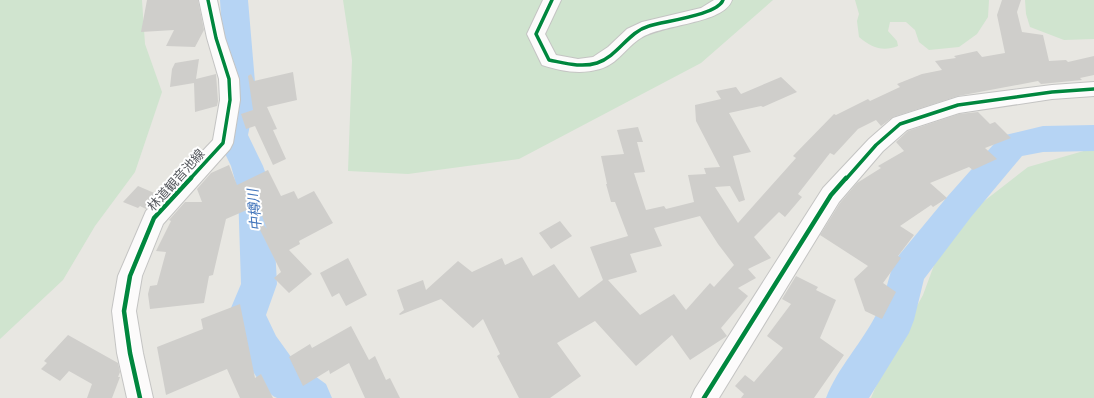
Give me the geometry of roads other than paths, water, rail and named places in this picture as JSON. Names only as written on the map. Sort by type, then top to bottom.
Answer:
[{"type":"street","name":"林道観音池線","points":[[140,398],[130,353],[124,311],[130,276],[154,218],[223,143],[228,114],[230,100],[229,79],[216,38],[208,0]]},
{"type":"street","points":[[552,0],[536,34],[549,60],[578,66],[598,63],[615,52],[633,34],[648,26],[706,13],[722,3],[723,0]]},
{"type":"street","points":[[704,398],[831,195],[876,145],[900,124],[958,105],[1052,92],[1094,89]]},
{"type":"waterway","name":"中樽川","points":[[234,0],[241,94],[232,135],[247,166],[255,191],[259,284],[247,315],[262,350],[280,375],[312,398]]},
{"type":"waterway","points":[[846,398],[895,320],[908,272],[959,207],[1012,145],[1043,139],[1094,138]]}]
